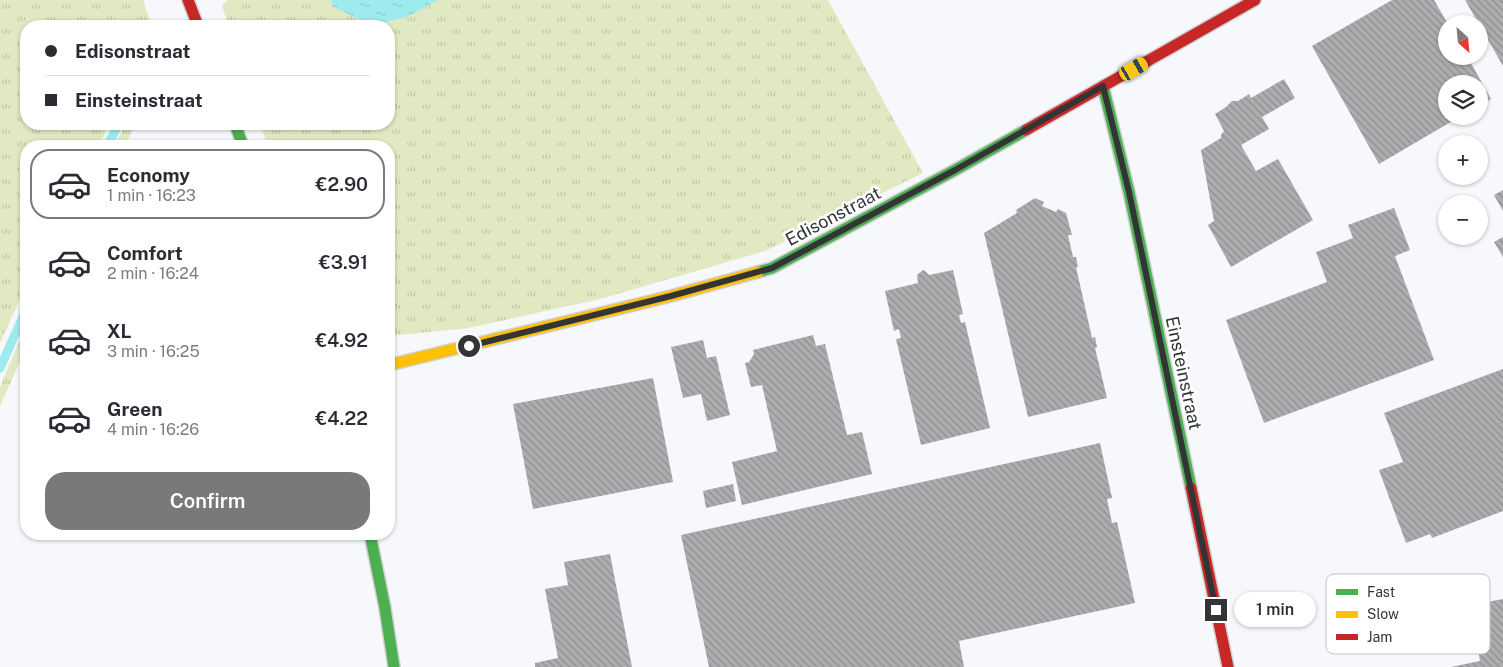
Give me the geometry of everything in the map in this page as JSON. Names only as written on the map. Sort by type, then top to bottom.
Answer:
[{"type":"street","points":[[188,0],[196,20]]},
{"type":"street","name":"Edisonstraat","points":[[395,364],[671,296],[772,268],[955,170],[1255,0]]},
{"type":"street","name":"Einsteinstraat","points":[[1103,86],[1129,192],[1228,667]]},
{"type":"street","points":[[371,540],[385,608],[394,667]]},
{"type":"green space","points":[[0,0],[143,0],[150,20],[20,20],[20,130],[107,130],[101,140],[20,140],[20,299],[0,343]]},
{"type":"green space","points":[[227,0],[330,0],[334,7],[358,19],[409,16],[438,0],[828,0],[923,173],[765,251],[600,299],[469,328],[395,335],[395,140],[266,140],[262,130],[395,130],[395,20],[227,20],[222,6]]},
{"type":"green space","points":[[123,130],[133,130],[127,140],[117,140]]},
{"type":"green space","points":[[20,339],[20,361],[0,406],[0,387]]},
{"type":"water","points":[[330,0],[438,0],[409,16],[394,20],[362,20],[334,7]]},
{"type":"building","points":[[1392,0],[1434,0],[1443,15],[1438,15],[1438,65],[1472,65],[1478,75],[1438,75],[1438,125],[1446,125],[1379,164],[1312,46]]},
{"type":"building","points":[[1465,0],[1503,0],[1503,66],[1488,40],[1488,15],[1474,15]]},
{"type":"building","points":[[1284,79],[1295,98],[1262,117],[1269,129],[1241,145],[1256,171],[1278,159],[1313,220],[1231,267],[1208,225],[1214,221],[1201,150],[1221,138],[1224,131],[1215,114],[1232,101],[1238,101],[1249,94],[1251,98]]},
{"type":"building","points":[[1503,190],[1503,211],[1494,195]]},
{"type":"building","points":[[1035,198],[1044,202],[1042,206],[1056,212],[1058,209],[1066,213],[1072,235],[1068,235],[1073,257],[1076,257],[1078,267],[1076,267],[1092,338],[1095,337],[1097,347],[1095,348],[1107,398],[1028,417],[984,233],[1017,213],[1016,210]]},
{"type":"building","points":[[1394,208],[1410,250],[1395,256],[1434,360],[1264,423],[1226,320],[1327,282],[1316,252],[1353,238],[1348,225]]},
{"type":"building","points":[[1503,237],[1503,257],[1494,242]]},
{"type":"building","points":[[923,270],[929,275],[953,270],[963,314],[959,315],[961,323],[965,322],[990,428],[921,445],[896,339],[901,338],[899,329],[894,331],[885,291],[918,283],[917,275]]},
{"type":"building","points":[[813,335],[816,346],[825,344],[847,435],[862,432],[872,474],[742,505],[732,462],[777,451],[762,385],[751,387],[745,363],[749,362],[754,354],[753,350]]},
{"type":"building","points":[[703,340],[707,358],[716,356],[730,415],[707,421],[701,394],[683,398],[671,347]]},
{"type":"building","points":[[1503,369],[1503,511],[1432,538],[1430,534],[1406,543],[1379,470],[1403,462],[1384,413]]},
{"type":"building","points":[[653,378],[673,482],[533,509],[513,404]]},
{"type":"building","points":[[1100,443],[1112,498],[1107,499],[1112,523],[1117,522],[1135,603],[959,641],[964,667],[709,667],[681,535]]},
{"type":"building","points":[[733,484],[736,501],[706,508],[703,491]]},
{"type":"building","points":[[610,554],[632,667],[535,667],[535,663],[558,658],[545,589],[568,585],[564,562]]},
{"type":"building","points":[[1503,599],[1503,667],[1451,667],[1480,661],[1479,654],[1490,654],[1490,601]]},
{"type":"waterway","points":[[110,140],[116,130]]},
{"type":"waterway","points":[[0,368],[20,323]]},
{"type":"traffic: fast","points":[[1103,86],[1129,192],[1191,488]]},
{"type":"traffic: fast","points":[[237,130],[241,140]]},
{"type":"traffic: fast","points":[[758,272],[772,268],[1026,130]]},
{"type":"traffic: fast","points":[[371,540],[385,608],[394,667]]},
{"type":"traffic: slow","points":[[395,364],[671,296],[758,272]]},
{"type":"traffic: jam","points":[[188,0],[196,20]]},
{"type":"traffic: jam","points":[[1026,130],[1255,0]]},
{"type":"traffic: jam","points":[[1191,488],[1228,667]]},
{"type":"route","points":[[469,346],[671,296],[772,268],[955,170],[1103,86],[1129,192],[1216,610]]}]
